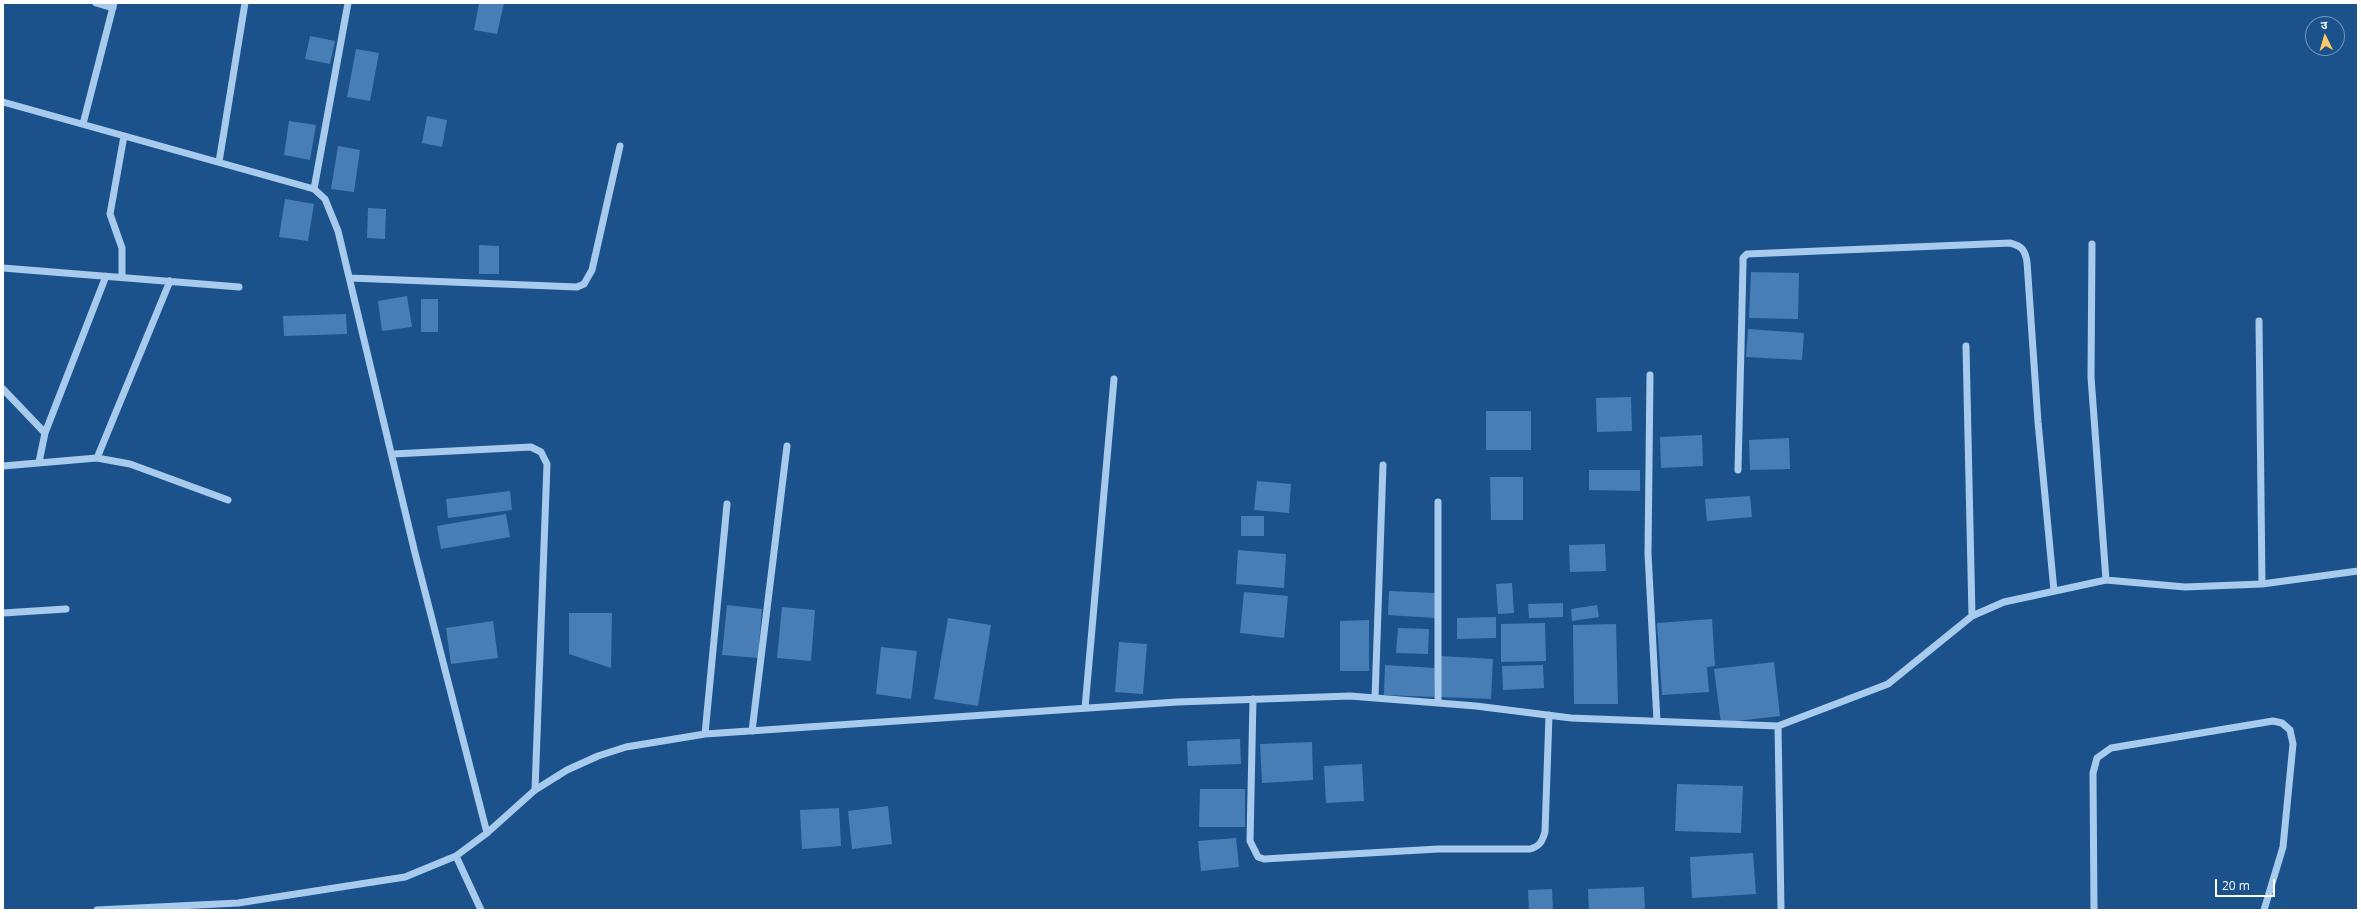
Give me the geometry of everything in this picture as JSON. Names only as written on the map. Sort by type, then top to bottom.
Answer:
[{"type":"street","points":[[84,124],[114,5],[96,3]]},
{"type":"street","points":[[219,162],[245,3]]},
{"type":"street","points":[[314,188],[348,3]]},
{"type":"street","points":[[3,102],[314,188],[325,199],[332,214],[350,278],[393,454],[414,553],[487,833]]},
{"type":"street","points":[[122,277],[122,248],[110,214],[124,136]]},
{"type":"street","points":[[350,278],[577,287],[584,284],[592,270],[620,146]]},
{"type":"street","points":[[1738,470],[1743,265],[1744,258],[1747,254],[2010,243],[2020,246],[2025,251],[2027,262],[2038,422],[2054,591]]},
{"type":"street","points":[[2092,244],[2091,377],[2106,580]]},
{"type":"street","points":[[3,268],[239,287]]},
{"type":"street","points":[[39,462],[45,433],[106,276]]},
{"type":"street","points":[[97,458],[170,281]]},
{"type":"street","points":[[2259,321],[2262,584]]},
{"type":"street","points":[[1966,346],[1972,616]]},
{"type":"street","points":[[1650,374],[1648,554],[1657,721]]},
{"type":"street","points":[[1086,708],[1114,380]]},
{"type":"street","points":[[3,389],[7,397],[45,433]]},
{"type":"street","points":[[752,731],[787,446]]},
{"type":"street","points":[[393,454],[531,447],[541,452],[547,464],[535,790]]},
{"type":"street","points":[[3,466],[97,458],[130,464],[228,500]]},
{"type":"street","points":[[1375,698],[1383,465]]},
{"type":"street","points":[[1438,502],[1438,703]]},
{"type":"street","points":[[705,734],[727,504]]},
{"type":"street","points":[[97,910],[238,903],[405,878],[456,856],[487,833],[535,790],[567,770],[598,756],[626,747],[705,734],[1086,708],[1253,699],[1350,696],[1438,703],[1549,715],[1778,726],[1888,684],[1972,616],[2004,602],[2106,580],[2185,587],[2262,584],[2358,571]]},
{"type":"street","points":[[3,613],[66,609]]},
{"type":"street","points":[[1253,699],[1250,842],[1258,857],[1264,859],[1438,849],[1530,849],[1538,846],[1543,840],[1545,832],[1549,715]]},
{"type":"street","points":[[2094,910],[2093,773],[2097,758],[2111,748],[2272,721],[2282,723],[2290,730],[2293,744],[2283,847],[2264,910]]},
{"type":"street","points":[[1778,726],[1780,910]]},
{"type":"street","points":[[456,856],[482,910]]},
{"type":"street","points":[[235,910],[238,903]]},
{"type":"building","points":[[479,3],[504,3],[497,34],[474,30]]},
{"type":"building","points":[[310,36],[335,41],[330,64],[305,59]]},
{"type":"building","points":[[356,49],[379,53],[370,101],[347,97]]},
{"type":"building","points":[[427,116],[447,120],[442,147],[422,143]]},
{"type":"building","points":[[289,121],[316,125],[310,160],[284,155]]},
{"type":"building","points":[[338,146],[360,150],[354,192],[331,189]]},
{"type":"building","points":[[285,199],[314,204],[308,241],[279,237]]},
{"type":"building","points":[[368,208],[386,209],[385,239],[367,238]]},
{"type":"building","points":[[479,245],[499,246],[499,274],[479,274]]},
{"type":"building","points":[[1751,272],[1799,273],[1798,319],[1749,318]]},
{"type":"building","points":[[407,296],[412,327],[382,331],[378,301]]},
{"type":"building","points":[[421,299],[438,299],[438,332],[421,332]]},
{"type":"building","points":[[346,314],[347,334],[284,336],[283,316]]},
{"type":"building","points":[[1748,329],[1804,333],[1802,360],[1746,357]]},
{"type":"building","points":[[1631,397],[1632,431],[1597,432],[1596,398]]},
{"type":"building","points":[[1486,411],[1531,411],[1531,450],[1486,450]]},
{"type":"building","points":[[1702,435],[1703,466],[1661,468],[1660,437]]},
{"type":"building","points":[[1789,438],[1790,469],[1750,470],[1749,440]]},
{"type":"building","points":[[1589,470],[1640,470],[1640,491],[1589,490]]},
{"type":"building","points":[[1490,477],[1523,477],[1523,520],[1491,520]]},
{"type":"building","points":[[1257,481],[1291,484],[1289,513],[1254,510]]},
{"type":"building","points":[[510,491],[512,510],[448,518],[446,499]]},
{"type":"building","points":[[1750,496],[1752,517],[1707,521],[1705,499]]},
{"type":"building","points":[[506,514],[510,537],[441,549],[437,526]]},
{"type":"building","points":[[1241,516],[1264,516],[1264,536],[1241,536]]},
{"type":"building","points":[[1605,544],[1606,571],[1570,572],[1569,545]]},
{"type":"building","points":[[1238,550],[1286,554],[1284,588],[1236,584]]},
{"type":"building","points":[[1512,583],[1514,613],[1498,614],[1496,584]]},
{"type":"building","points":[[1389,591],[1436,593],[1435,618],[1388,615]]},
{"type":"building","points":[[1244,592],[1288,596],[1284,638],[1240,633]]},
{"type":"building","points":[[1563,603],[1563,617],[1529,618],[1528,604]]},
{"type":"building","points":[[727,605],[762,609],[758,658],[722,655]]},
{"type":"building","points":[[1597,605],[1599,617],[1572,621],[1571,609]]},
{"type":"building","points":[[782,607],[815,610],[811,661],[777,658]]},
{"type":"building","points":[[569,613],[612,613],[611,668],[569,654]]},
{"type":"building","points":[[1496,617],[1496,638],[1457,639],[1457,618]]},
{"type":"building","points":[[948,618],[991,625],[978,706],[934,699]]},
{"type":"building","points":[[1712,619],[1715,666],[1707,667],[1709,692],[1662,695],[1657,623]]},
{"type":"building","points":[[1369,620],[1369,671],[1340,671],[1340,621]]},
{"type":"building","points":[[493,621],[498,658],[451,664],[446,628]]},
{"type":"building","points":[[1545,623],[1546,661],[1501,662],[1501,624]]},
{"type":"building","points":[[1616,624],[1618,704],[1574,704],[1573,625]]},
{"type":"building","points":[[1398,628],[1429,629],[1428,654],[1396,653]]},
{"type":"building","points":[[1119,642],[1147,644],[1143,694],[1115,692]]},
{"type":"building","points":[[881,647],[917,651],[911,699],[876,694]]},
{"type":"building","points":[[1441,656],[1493,659],[1491,699],[1439,697]]},
{"type":"building","points":[[1774,662],[1780,716],[1721,723],[1714,669]]},
{"type":"building","points":[[1385,665],[1435,668],[1434,697],[1384,695]]},
{"type":"building","points":[[1543,665],[1544,688],[1503,690],[1502,666]]},
{"type":"building","points":[[1240,739],[1241,764],[1188,766],[1187,741]]},
{"type":"building","points":[[1312,742],[1313,780],[1262,783],[1260,744]]},
{"type":"building","points":[[1362,764],[1364,801],[1326,803],[1324,766]]},
{"type":"building","points":[[1677,784],[1743,786],[1741,833],[1675,831]]},
{"type":"building","points":[[1200,789],[1245,789],[1245,827],[1199,827]]},
{"type":"building","points":[[888,806],[892,844],[852,849],[848,811]]},
{"type":"building","points":[[839,808],[841,846],[802,849],[800,810]]},
{"type":"building","points":[[1236,838],[1239,867],[1201,871],[1198,841]]},
{"type":"building","points":[[1753,853],[1756,894],[1692,898],[1690,857]]},
{"type":"building","points":[[1644,887],[1645,910],[1589,910],[1588,889]]},
{"type":"building","points":[[1552,889],[1553,910],[1529,910],[1528,890]]}]
